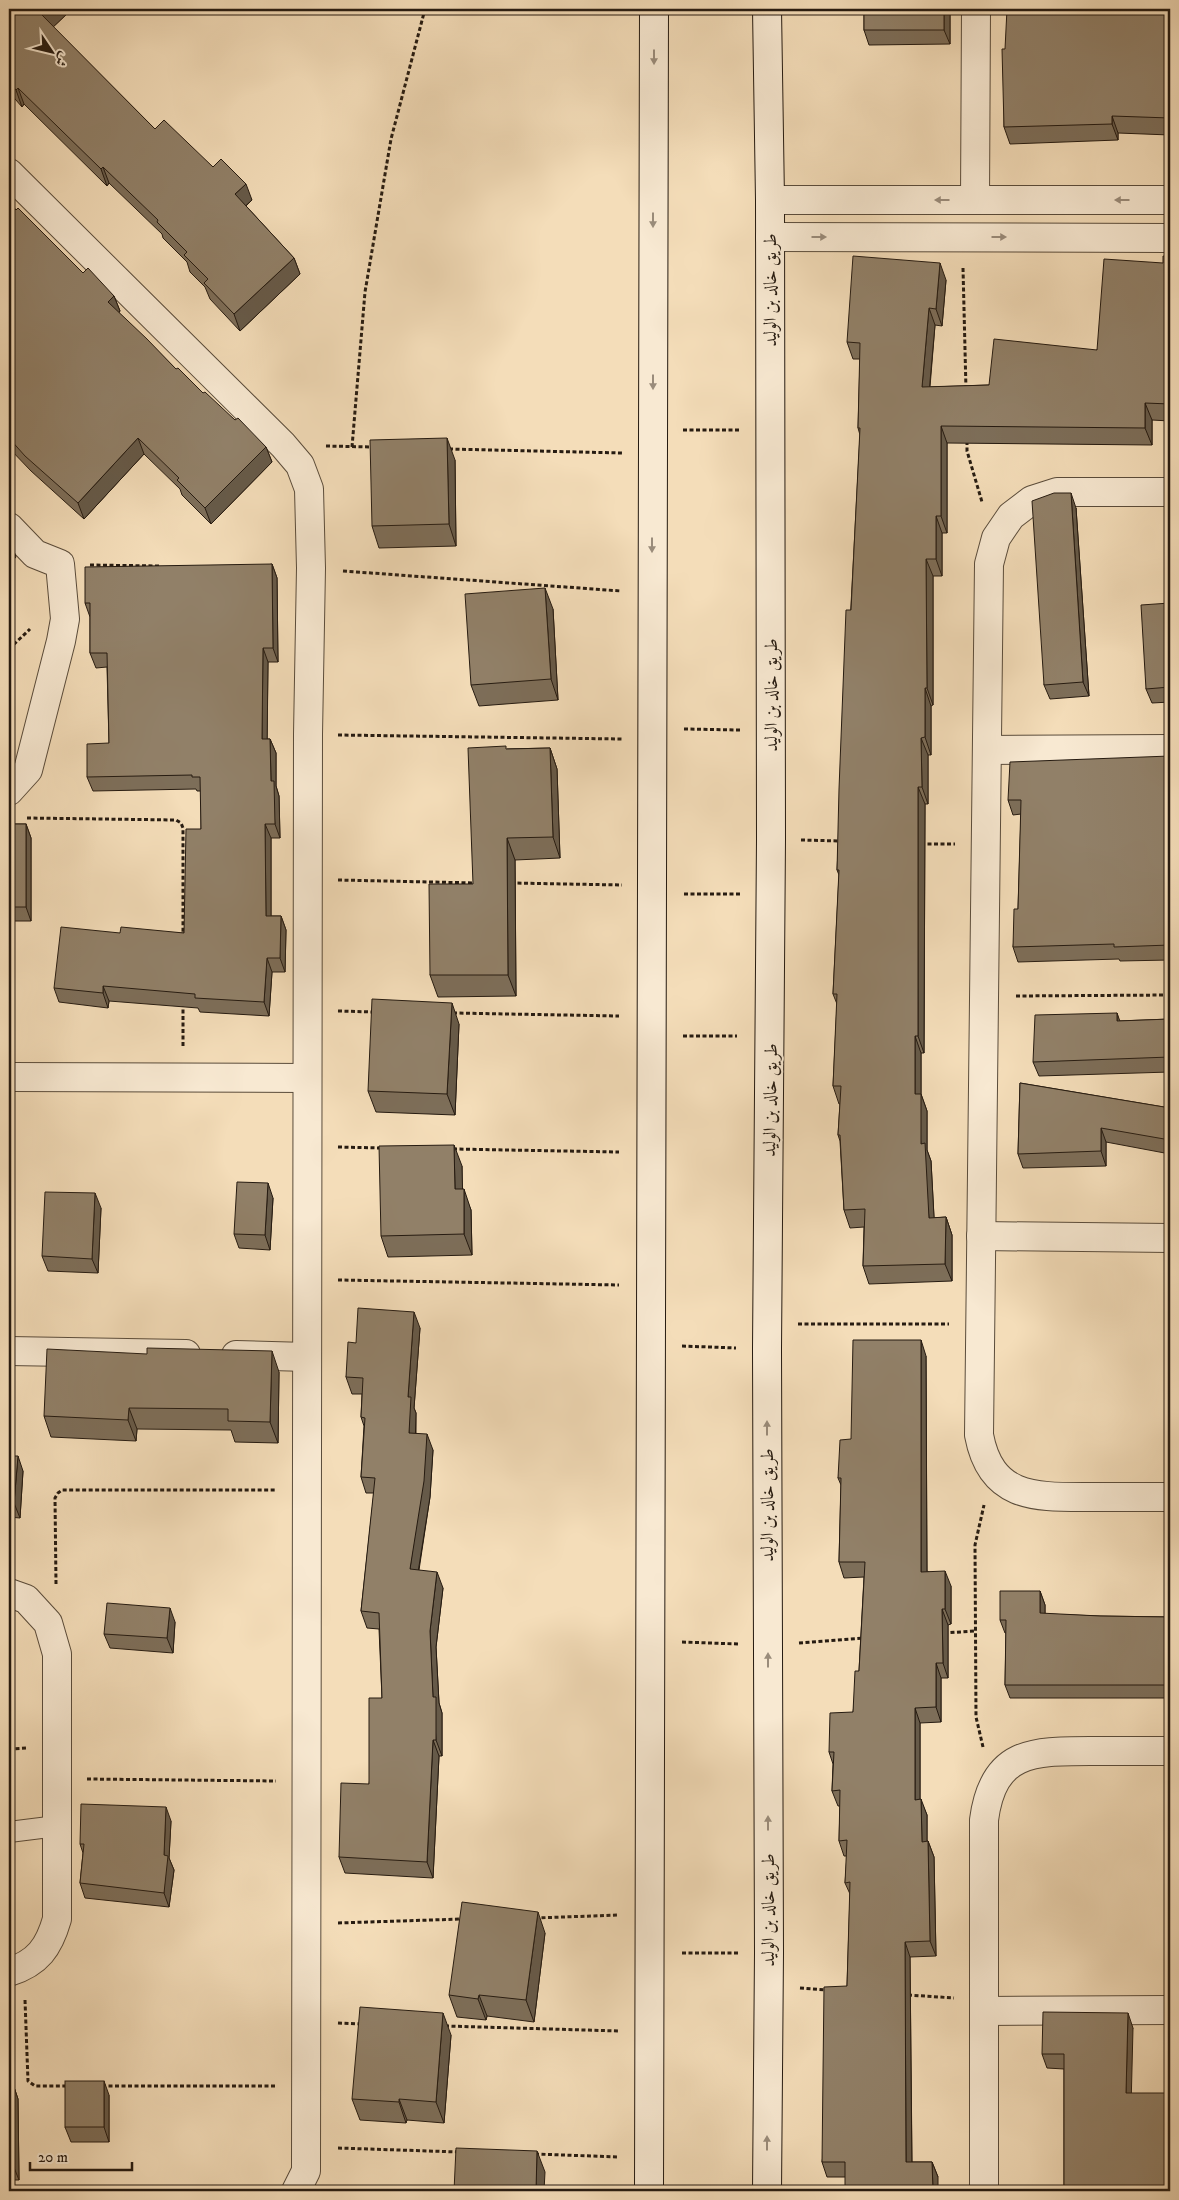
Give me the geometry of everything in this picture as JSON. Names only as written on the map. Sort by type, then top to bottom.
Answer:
[{"type":"street","points":[[649,2191],[654,9]]},
{"type":"street","name":"طريق خالد بن الوليد","points":[[767,9],[770,200],[771,730],[767,1336],[767,2191]]},
{"type":"street","points":[[975,200],[976,9]]},
{"type":"street","points":[[9,173],[283,445],[300,465],[309,489],[311,568],[308,734],[306,2171],[296,2191]]},
{"type":"street","points":[[770,200],[1170,200]]},
{"type":"street","points":[[770,237],[1170,238]]},
{"type":"street","points":[[1170,492],[1057,492],[1032,500],[1011,516],[996,538],[989,564],[979,1435],[982,1454],[994,1474],[1011,1487],[1031,1496],[1170,1497]]},
{"type":"street","points":[[9,527],[35,554],[60,564],[65,619],[28,770],[9,791]]},
{"type":"street","points":[[987,750],[1170,749]]},
{"type":"street","points":[[9,1078],[307,1078]]},
{"type":"street","points":[[981,1236],[1170,1238]]},
{"type":"street","points":[[9,1351],[307,1357]]},
{"type":"street","points":[[9,1593],[26,1599],[48,1623],[57,1654],[57,1919],[51,1939],[40,1956],[16,1970]]},
{"type":"street","points":[[984,2191],[984,1820],[987,1799],[995,1780],[1009,1765],[1027,1755],[1047,1751],[1170,1751]]},
{"type":"street","points":[[984,2005],[1170,2010]]},
{"type":"lane","points":[[9,1832],[57,1826]]},
{"type":"path","points":[[352,447],[364,292],[391,139],[425,9]]},
{"type":"path","points":[[962,237],[966,392]]},
{"type":"path","points":[[439,449],[653,442],[770,430]]},
{"type":"path","points":[[967,431],[967,451],[975,481],[996,538]]},
{"type":"path","points":[[283,445],[381,448]]},
{"type":"path","points":[[60,564],[166,566]]},
{"type":"path","points":[[311,568],[652,594]]},
{"type":"path","points":[[308,734],[652,734],[771,730]]},
{"type":"path","points":[[19,818],[176,820],[180,823],[183,828],[183,943]]},
{"type":"path","points":[[771,840],[849,842]]},
{"type":"path","points":[[917,843],[986,845]]},
{"type":"path","points":[[308,880],[485,883]]},
{"type":"path","points":[[504,883],[771,894]]},
{"type":"path","points":[[984,996],[1170,995]]},
{"type":"path","points":[[183,1001],[183,1078]]},
{"type":"path","points":[[308,1011],[376,1012]]},
{"type":"path","points":[[445,1013],[652,1026],[770,1037]]},
{"type":"path","points":[[307,1146],[386,1148]]},
{"type":"path","points":[[445,1149],[651,1152]]},
{"type":"path","points":[[307,1280],[651,1285]]},
{"type":"path","points":[[651,1346],[767,1336],[980,1324]]},
{"type":"path","points":[[994,1474],[986,1497],[975,1545],[976,1717],[984,1753],[995,1780]]},
{"type":"path","points":[[56,1586],[55,1498],[62,1490],[307,1490]]},
{"type":"path","points":[[936,1634],[976,1631]]},
{"type":"path","points":[[650,1641],[768,1645],[867,1638]]},
{"type":"path","points":[[58,1778],[306,1782]]},
{"type":"path","points":[[532,1918],[650,1915]]},
{"type":"path","points":[[306,1923],[463,1919]]},
{"type":"path","points":[[650,1953],[768,1953]]},
{"type":"path","points":[[16,1970],[28,2081],[35,2086],[74,2086]]},
{"type":"path","points":[[768,1986],[837,1990]]},
{"type":"path","points":[[906,1995],[984,2005]]},
{"type":"path","points":[[306,2022],[365,2024]]},
{"type":"path","points":[[443,2026],[649,2032]]},
{"type":"path","points":[[93,2086],[306,2086]]},
{"type":"path","points":[[306,2147],[463,2152]]},
{"type":"path","points":[[532,2154],[649,2158]]},
{"type":"building","points":[[9,9],[49,9],[42,15],[155,129],[164,120],[213,167],[221,159],[246,184],[235,194],[294,258],[234,314],[204,283],[208,279],[184,255],[187,252],[157,222],[158,220],[103,167],[101,169],[18,88],[16,90],[9,82]]},
{"type":"building","points":[[864,9],[944,9],[944,30],[864,30]]},
{"type":"building","points":[[1007,9],[1170,9],[1170,118],[1112,116],[1112,124],[1004,127],[1002,49],[1005,49]]},
{"type":"building","points":[[9,203],[16,210],[18,208],[83,273],[88,268],[114,296],[108,302],[176,369],[178,368],[203,393],[205,392],[235,420],[238,418],[266,447],[205,508],[177,480],[179,478],[138,438],[78,503],[25,456],[9,438]]},
{"type":"building","points":[[853,256],[940,263],[936,309],[929,308],[922,387],[989,385],[994,339],[1097,350],[1104,259],[1163,263],[1163,256],[1170,257],[1170,404],[1145,403],[1145,428],[941,426],[941,516],[936,516],[936,559],[926,559],[927,688],[925,688],[925,737],[921,738],[922,787],[918,787],[918,1036],[915,1036],[915,1094],[921,1094],[921,1144],[925,1143],[929,1218],[946,1217],[945,1264],[863,1266],[865,1209],[844,1210],[840,1135],[838,1135],[841,1086],[833,1086],[837,994],[833,994],[839,870],[837,870],[839,789],[846,610],[851,610],[860,428],[858,428],[860,343],[847,342]]},
{"type":"building","points":[[447,438],[449,524],[372,526],[370,440]]},
{"type":"building","points":[[1054,493],[1071,493],[1083,682],[1044,685],[1032,501]]},
{"type":"building","points":[[272,564],[273,648],[263,648],[262,739],[270,739],[271,781],[274,781],[275,824],[265,824],[266,916],[281,916],[280,958],[267,958],[264,1002],[195,998],[195,994],[103,986],[103,993],[54,988],[61,927],[120,933],[121,927],[184,933],[186,829],[201,829],[200,777],[192,777],[192,775],[87,777],[87,744],[109,743],[107,653],[90,653],[90,603],[85,603],[85,567]]},
{"type":"building","points":[[545,588],[551,679],[471,685],[465,594]]},
{"type":"building","points":[[1170,603],[1170,687],[1146,689],[1141,605]]},
{"type":"building","points":[[506,746],[506,749],[550,748],[553,837],[507,838],[508,975],[430,975],[429,884],[473,884],[468,748]]},
{"type":"building","points":[[1170,756],[1170,945],[1114,947],[1114,944],[1013,947],[1014,909],[1018,909],[1021,800],[1008,800],[1010,762]]},
{"type":"building","points":[[9,824],[26,824],[26,907],[9,907]]},
{"type":"building","points":[[372,999],[452,1003],[447,1094],[368,1091]]},
{"type":"building","points":[[1117,1013],[1117,1021],[1170,1019],[1170,1057],[1033,1062],[1035,1015]]},
{"type":"building","points":[[1020,1083],[1170,1108],[1170,1140],[1101,1128],[1101,1151],[1018,1154]]},
{"type":"building","points":[[454,1145],[455,1189],[464,1189],[464,1234],[381,1236],[379,1146]]},
{"type":"building","points":[[237,1182],[268,1183],[265,1235],[234,1234]]},
{"type":"building","points":[[45,1192],[95,1193],[92,1259],[42,1256]]},
{"type":"building","points":[[358,1308],[414,1312],[408,1397],[411,1397],[409,1433],[427,1434],[424,1481],[410,1569],[437,1572],[430,1631],[433,1697],[436,1697],[436,1740],[433,1740],[427,1862],[339,1857],[341,1783],[369,1784],[369,1698],[382,1698],[379,1613],[361,1611],[375,1478],[361,1477],[365,1418],[361,1417],[363,1378],[346,1377],[348,1342],[356,1343]]},
{"type":"building","points":[[853,1340],[921,1340],[921,1572],[945,1571],[945,1609],[942,1609],[943,1663],[936,1663],[936,1707],[915,1708],[915,1800],[921,1799],[922,1842],[928,1841],[930,1941],[905,1942],[906,2162],[932,2162],[933,2191],[845,2191],[845,2162],[822,2162],[824,1987],[847,1986],[850,1882],[845,1883],[847,1840],[839,1841],[840,1790],[832,1791],[834,1752],[829,1752],[830,1713],[853,1712],[855,1671],[859,1671],[865,1562],[839,1562],[841,1478],[838,1478],[840,1440],[851,1439]]},
{"type":"building","points":[[147,1348],[272,1351],[270,1422],[228,1421],[228,1409],[129,1408],[128,1420],[44,1416],[47,1349],[147,1354]]},
{"type":"building","points":[[9,1456],[18,1456],[14,1503],[9,1503]]},
{"type":"building","points":[[1000,1591],[1040,1591],[1040,1613],[1170,1617],[1170,1685],[1005,1685],[1006,1620],[1000,1620]]},
{"type":"building","points":[[107,1603],[170,1608],[167,1638],[104,1634]]},
{"type":"building","points":[[81,1804],[166,1807],[164,1855],[168,1856],[164,1893],[80,1883],[84,1844],[80,1844]]},
{"type":"building","points":[[462,1902],[538,1912],[526,2000],[479,1995],[478,1999],[449,1995]]},
{"type":"building","points":[[360,2007],[443,2013],[436,2102],[399,2099],[399,2102],[352,2099]]},
{"type":"building","points":[[1043,2012],[1128,2013],[1126,2093],[1170,2093],[1170,2191],[1060,2191],[1060,2189],[1064,2189],[1064,2054],[1042,2054]]},
{"type":"building","points":[[65,2081],[104,2081],[104,2127],[65,2127]]},
{"type":"building","points":[[9,2084],[13,2084],[13,2165],[9,2165]]},
{"type":"building","points":[[456,2148],[537,2151],[536,2191],[454,2191]]}]
